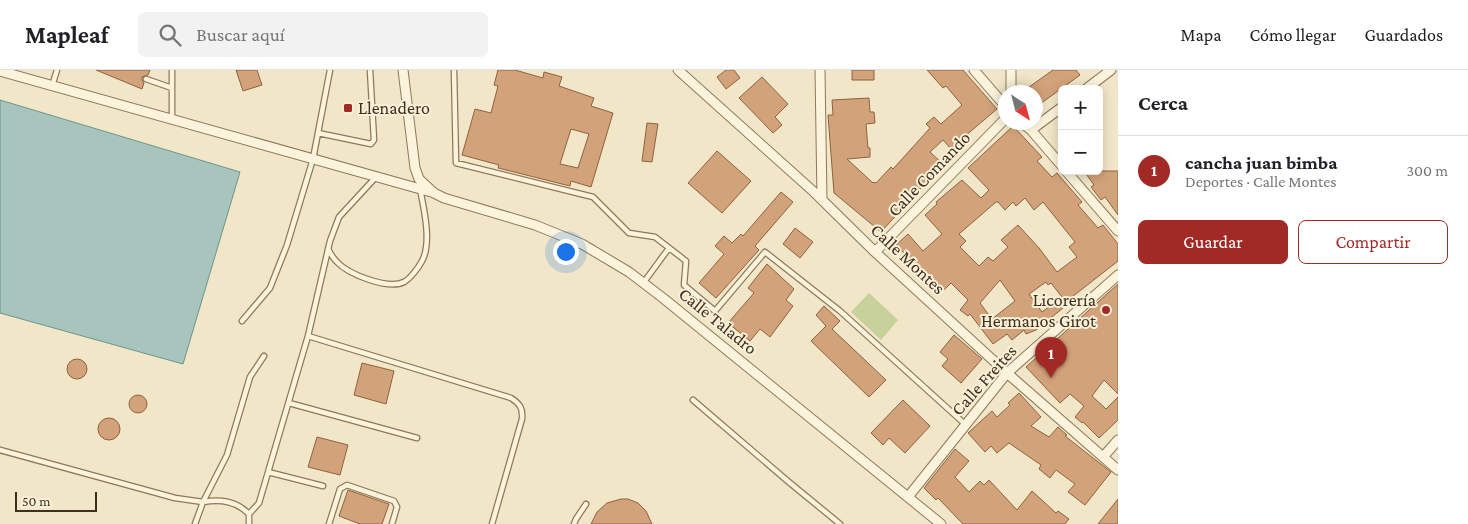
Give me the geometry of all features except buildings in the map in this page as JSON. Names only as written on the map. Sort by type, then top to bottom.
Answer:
[{"type":"street","points":[[0,70],[434,193]]},
{"type":"street","points":[[403,70],[415,168],[419,179],[434,193]]},
{"type":"street","name":"Calle Montes","points":[[678,70],[822,200],[875,252],[1008,373],[1118,470]]},
{"type":"street","points":[[820,70],[822,200]]},
{"type":"street","points":[[974,70],[998,98]]},
{"type":"street","points":[[1010,70],[1010,85]]},
{"type":"street","points":[[1091,85],[1111,70]]},
{"type":"street","points":[[1043,121],[1058,110]]},
{"type":"street","name":"Calle Comando","points":[[875,252],[998,126]]},
{"type":"street","points":[[1031,130],[1058,161]]},
{"type":"street","points":[[1069,175],[1118,231]]},
{"type":"street","name":"Calle Taladro","points":[[434,193],[444,198],[527,222],[582,244],[610,259],[644,282],[941,524]]},
{"type":"street","name":"Calle Freites","points":[[908,497],[1008,373],[1118,275]]},
{"type":"street","points":[[1103,457],[1118,440]]},
{"type":"lane","points":[[52,86],[57,70]]},
{"type":"lane","points":[[172,70],[172,118]]},
{"type":"lane","points":[[242,321],[270,288],[287,245],[313,159],[330,70]]},
{"type":"lane","points":[[318,133],[371,144],[374,140],[370,70]]},
{"type":"lane","points":[[454,70],[456,163],[593,197],[629,233],[655,237],[686,261],[684,285],[715,311],[766,252],[840,312],[966,425]]},
{"type":"lane","points":[[146,80],[172,88]]},
{"type":"lane","points":[[249,524],[249,514],[259,503],[289,403],[308,336],[328,249],[339,217],[368,184],[377,177]]},
{"type":"lane","points":[[328,249],[337,263],[373,281],[393,284],[405,281],[422,261],[426,241],[424,210],[420,189]]},
{"type":"lane","points":[[644,282],[669,248]]},
{"type":"lane","points":[[308,336],[511,398],[520,404],[523,411],[522,419],[492,524]]},
{"type":"lane","points":[[195,524],[203,502],[227,455],[250,377],[264,356]]},
{"type":"lane","points":[[693,400],[840,524]]},
{"type":"lane","points":[[289,403],[417,438]]},
{"type":"lane","points":[[0,450],[175,498],[203,502],[229,502],[241,506],[249,514]]},
{"type":"lane","points":[[268,472],[323,486]]},
{"type":"lane","points":[[329,524],[340,489],[347,485],[394,500],[397,507],[392,524]]},
{"type":"lane","points":[[574,524],[586,504]]},
{"type":"green space","points":[[869,293],[898,320],[881,340],[851,312]]},
{"type":"water","points":[[0,100],[240,172],[183,364],[0,313]]},
{"type":"place","name":"Llenadero","points":[[348,108]]},
{"type":"place","name":"Licorería Hermanos Girot","points":[[1106,310]]},
{"type":"place","name":"cancha juan bimba","points":[[1051,378]]}]
